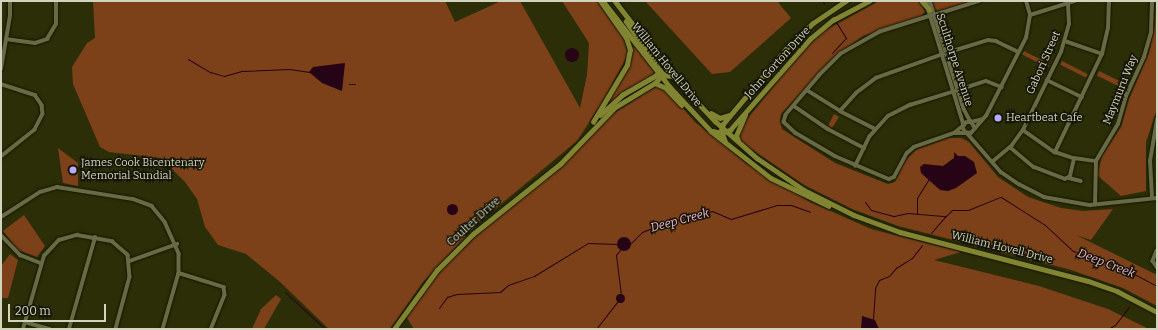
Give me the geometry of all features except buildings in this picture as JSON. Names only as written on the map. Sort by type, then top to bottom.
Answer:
[{"type":"main road","points":[[593,122],[627,64],[630,50],[626,38],[600,1]]},
{"type":"main road","name":"William Hovell Drive","points":[[603,1],[692,112],[726,144],[757,168],[786,187],[860,218],[900,232],[1088,281],[1117,291],[1157,312]]},
{"type":"main road","name":"William Hovell Drive","points":[[615,1],[673,76],[722,127],[724,132],[786,179],[841,210]]},
{"type":"main road","name":"John Gorton Drive","points":[[722,127],[731,114],[802,32],[846,1]]},
{"type":"main road","name":"John Gorton Drive","points":[[724,132],[746,112],[814,35],[842,14],[869,1]]},
{"type":"main road","points":[[922,1],[929,9]]},
{"type":"main road","points":[[619,7],[622,15],[662,75],[673,76]]},
{"type":"main road","name":"Coulter Drive","points":[[581,143],[593,122],[622,95],[662,75]]},
{"type":"main road","name":"Coulter Drive","points":[[394,329],[437,270],[477,230],[560,164],[614,108],[655,83],[662,75]]},
{"type":"main road","points":[[655,83],[666,88],[692,112]]},
{"type":"main road","points":[[694,99],[714,116],[725,118],[731,114]]},
{"type":"main road","points":[[740,144],[736,136],[746,112]]},
{"type":"main road","points":[[711,131],[724,132],[726,144]]},
{"type":"street","points":[[1,69],[10,1]]},
{"type":"street","points":[[6,38],[35,43],[47,38],[56,24],[56,1]]},
{"type":"street","name":"Sculthorpe Avenue","points":[[926,1],[956,91],[966,133]]},
{"type":"street","name":"Sculthorpe Avenue","points":[[930,1],[932,16]]},
{"type":"street","points":[[980,1],[880,32],[854,46],[830,64],[785,117],[786,126],[818,147],[855,166],[891,179],[912,149],[954,133],[964,125],[984,118]]},
{"type":"street","points":[[954,133],[966,133],[974,130],[984,118],[1002,87],[1028,31],[1030,15],[1026,1]]},
{"type":"street","points":[[1030,15],[1075,1]]},
{"type":"street","points":[[1055,152],[1102,54],[1108,28],[1109,1]]},
{"type":"street","name":"Maymuru Way","points":[[1095,205],[1096,161],[1118,124],[1126,96],[1144,56],[1151,32],[1152,1]]},
{"type":"street","name":"Gabori Street","points":[[992,162],[1010,147],[1023,130],[1047,80],[1065,41],[1069,20],[1068,3]]},
{"type":"street","points":[[840,111],[856,93],[876,78],[944,53],[988,40],[996,41],[1019,52]]},
{"type":"street","points":[[1065,41],[1102,54]]},
{"type":"street","points":[[1047,80],[1082,97]]},
{"type":"street","points":[[855,166],[875,129],[901,109],[986,81],[1002,87]]},
{"type":"street","points":[[1,84],[35,95],[42,105],[43,114],[35,130],[1,157]]},
{"type":"street","points":[[807,90],[840,111],[875,129]]},
{"type":"street","name":"Sculthorpe Avenue","points":[[956,91],[974,130]]},
{"type":"street","points":[[794,106],[828,129],[864,148]]},
{"type":"street","points":[[966,133],[976,142],[992,162],[1013,180],[1038,194],[1067,203],[1095,205],[1155,198],[1150,161],[1157,120]]},
{"type":"street","points":[[974,130],[976,142]]},
{"type":"street","points":[[1023,130],[1055,152],[1074,158],[1096,161]]},
{"type":"street","points":[[1010,147],[1038,170],[1080,181]]},
{"type":"street","points":[[1068,178],[1074,158]]},
{"type":"street","points":[[1,217],[40,192],[64,187],[145,202],[160,215],[177,244],[180,254],[178,273],[163,329]]},
{"type":"street","points":[[1,235],[20,255],[41,262]]},
{"type":"street","points":[[23,329],[41,262],[53,244],[64,237],[77,235],[118,244],[130,261],[130,277],[116,329]]},
{"type":"street","points":[[69,329],[95,238]]},
{"type":"street","points":[[130,261],[177,244]]},
{"type":"street","points":[[1157,251],[1152,261],[1157,267]]},
{"type":"street","points":[[178,273],[224,287],[225,295],[211,329]]},
{"type":"street","points":[[25,322],[50,329]]},
{"type":"shaded area","points":[[93,1],[445,1],[455,22],[501,1],[520,1],[580,108],[587,75],[589,43],[562,1],[597,1],[624,38],[628,54],[604,99],[577,141],[478,223],[423,282],[390,329],[329,329],[279,281],[246,254],[218,245],[205,227],[197,199],[185,182],[161,158],[109,152],[100,147],[73,84],[72,67],[87,43],[95,38]]},
{"type":"shaded area","points":[[645,1],[777,1],[791,18],[730,72],[712,74]]},
{"type":"shaded area","points":[[879,1],[919,1],[925,11],[921,17],[863,36],[837,55],[781,114],[780,121],[782,129],[835,163],[888,184],[895,182],[905,161],[916,150],[949,138],[961,138],[969,142],[998,177],[1028,197],[1061,208],[1083,211],[1113,209],[1091,240],[1076,235],[1157,275],[1157,306],[1123,288],[1068,269],[898,226],[852,209],[804,185],[741,142],[739,138],[744,123],[803,50],[824,31]]},
{"type":"shaded area","points":[[932,1],[974,1],[938,11],[934,9]]},
{"type":"shaded area","points":[[1156,1],[1157,109],[1146,142],[1146,191],[1121,196],[1098,176],[1098,172],[1102,156],[1121,127],[1129,99],[1149,53],[1155,26]]},
{"type":"shaded area","points":[[631,40],[655,73],[607,104],[631,58]]},
{"type":"shaded area","points":[[572,48],[577,50],[579,55],[577,60],[572,62],[567,60],[565,55],[567,50]]},
{"type":"shaded area","points":[[1024,51],[1050,64],[1048,68],[1022,55]]},
{"type":"shaded area","points":[[1062,61],[1088,74],[1086,78],[1060,65]]},
{"type":"shaded area","points":[[345,63],[342,91],[322,83],[309,72],[313,67]]},
{"type":"shaded area","points":[[1099,71],[1126,84],[1124,89],[1097,75]]},
{"type":"shaded area","points":[[657,86],[667,90],[695,122],[747,164],[808,201],[871,229],[961,252],[934,260],[1039,286],[1108,309],[1149,329],[414,329],[407,318],[408,311],[444,267],[500,214],[575,153],[605,119]]},
{"type":"shaded area","points":[[834,114],[839,117],[832,128],[828,126]]},
{"type":"shaded area","points":[[58,148],[78,163],[78,186],[63,183]]},
{"type":"shaded area","points":[[954,152],[958,156],[965,156],[974,162],[977,173],[956,188],[948,191],[940,190],[921,173],[920,167],[924,164],[943,166],[954,158]]},
{"type":"shaded area","points":[[450,204],[454,204],[456,205],[456,213],[450,214],[447,211],[447,207]]},
{"type":"shaded area","points":[[24,215],[45,246],[37,257],[18,250],[3,231]]},
{"type":"shaded area","points":[[624,237],[629,239],[631,244],[629,249],[624,251],[619,249],[617,244],[619,239]]},
{"type":"shaded area","points":[[10,254],[18,260],[8,298],[1,298],[1,266]]},
{"type":"shaded area","points":[[620,293],[625,298],[620,303],[615,298]]},
{"type":"shaded area","points":[[276,295],[281,299],[264,329],[252,329],[261,309]]},
{"type":"shaded area","points":[[862,316],[875,320],[879,329],[861,329]]},
{"type":"waterway","points":[[832,53],[846,38],[836,22]]},
{"type":"waterway","points":[[188,59],[210,72],[224,76],[242,71],[289,69],[310,72]]},
{"type":"waterway","points":[[349,84],[355,84]]},
{"type":"waterway","points":[[917,214],[917,198],[929,179]]},
{"type":"waterway","name":"Deep Creek","points":[[865,202],[871,210],[894,216],[908,213],[946,216],[952,210],[968,210],[1001,197],[1045,225],[1073,251],[1123,268],[1157,286]]},
{"type":"waterway","name":"Deep Creek","points":[[630,244],[642,232],[662,224],[712,211],[731,219],[777,205],[791,205],[810,212]]},
{"type":"waterway","points":[[931,233],[946,216]]},
{"type":"waterway","points":[[439,308],[447,297],[457,294],[500,292],[508,285],[534,276],[588,243],[617,244]]},
{"type":"waterway","points":[[873,319],[875,288],[879,280],[889,276],[896,268],[912,258],[922,245]]},
{"type":"waterway","name":"Deep Creek","points":[[620,250],[616,255],[621,295]]},
{"type":"waterway","points":[[285,292],[325,329]]},
{"type":"waterway","name":"Deep Creek","points":[[596,329],[618,301]]},
{"type":"waterway","points":[[1108,329],[1115,325],[1129,307]]},
{"type":"place","name":"Heartbeat Cafe","points":[[998,118]]},
{"type":"place","name":"James Cook Bicentenary Memorial Sundial","points":[[73,170]]}]
